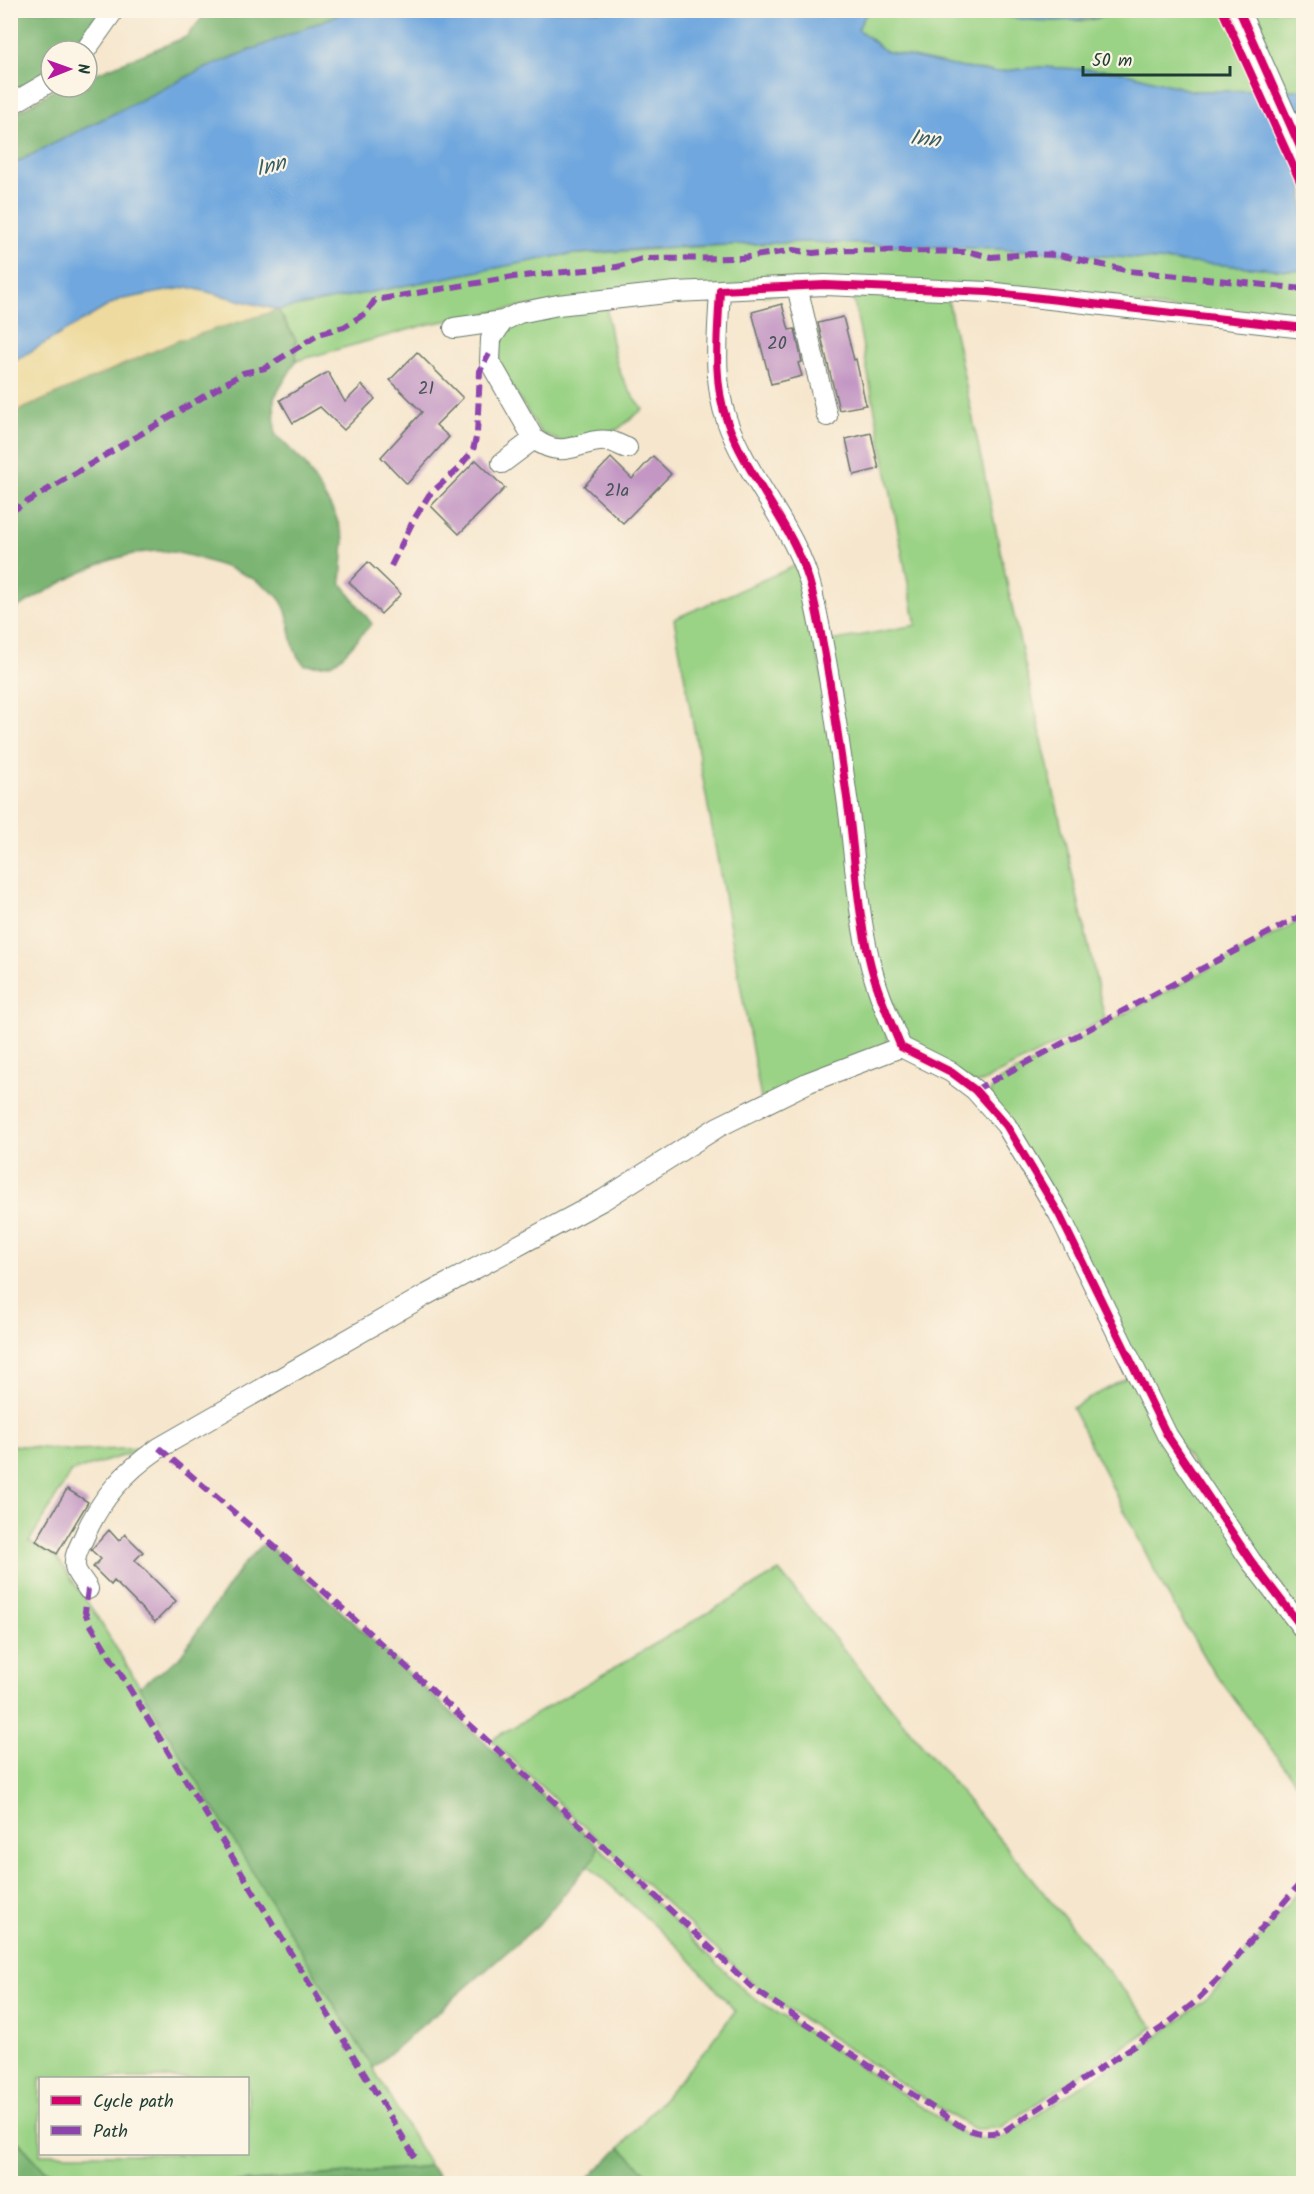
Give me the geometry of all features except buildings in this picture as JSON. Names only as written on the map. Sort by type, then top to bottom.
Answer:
[{"type":"street","points":[[93,39],[114,10]]},
{"type":"street","points":[[1239,10],[1304,156]]},
{"type":"street","points":[[10,105],[39,88]]},
{"type":"street","points":[[796,286],[827,417]]},
{"type":"street","points":[[454,328],[503,321],[519,313],[558,305],[665,293],[796,286],[858,286],[988,292],[1304,328]]},
{"type":"street","points":[[720,290],[717,346],[722,402],[735,440],[796,549],[811,588],[848,804],[869,957],[876,983],[901,1047],[951,1072],[991,1106],[1006,1125],[1059,1215],[1167,1435],[1251,1561],[1304,1630]]},
{"type":"street","points":[[503,321],[492,339],[490,362],[534,439],[544,446],[558,449],[610,441],[627,448]]},
{"type":"street","points":[[502,463],[534,439]]},
{"type":"street","points":[[88,1589],[76,1570],[75,1558],[93,1516],[114,1485],[159,1448],[424,1296],[603,1200],[718,1127],[809,1082],[901,1047]]},
{"type":"green space","points":[[872,10],[982,11],[1000,16],[1086,21],[1134,10],[1303,11],[1303,90],[1193,91],[1119,71],[1040,67],[995,72],[958,67],[885,51],[858,29],[864,17]]},
{"type":"green space","points":[[10,11],[101,11],[79,39],[39,39],[39,76],[11,93]]},
{"type":"green space","points":[[208,11],[348,11],[201,70],[11,165],[11,116],[39,99],[99,99],[99,72],[186,37]]},
{"type":"green space","points":[[794,241],[1024,250],[1304,271],[1303,323],[968,286],[529,306],[429,324],[296,361],[296,340],[278,310],[563,255]]},
{"type":"green space","points":[[852,290],[947,295],[1012,607],[1105,1019],[976,1085],[922,1051],[906,1037],[873,956],[826,642],[916,625]]},
{"type":"green space","points":[[606,304],[613,347],[620,372],[633,397],[643,409],[618,429],[581,441],[564,443],[541,433],[498,365],[500,336],[513,322]]},
{"type":"green space","points":[[278,310],[296,340],[296,361],[274,398],[275,434],[305,464],[335,514],[344,539],[341,583],[372,624],[334,662],[323,665],[305,665],[295,650],[283,604],[271,591],[232,569],[190,556],[163,551],[143,552],[103,563],[64,581],[11,611],[11,414],[177,341]]},
{"type":"green space","points":[[797,565],[805,584],[888,1038],[887,1044],[761,1099],[674,619]]},
{"type":"green space","points":[[1303,919],[1303,1622],[1181,1447],[991,1098],[991,1090],[1000,1080]]},
{"type":"green space","points":[[1130,1376],[1303,1637],[1303,1792],[1207,1662],[1163,1587],[1072,1408]]},
{"type":"green space","points":[[11,1445],[75,1451],[148,1448],[71,1472],[29,1542],[58,1559],[96,1615],[373,2068],[430,2166],[228,2183],[93,2183],[44,2170],[11,2133]]},
{"type":"green space","points":[[265,1542],[597,1845],[596,1856],[538,1925],[373,2068],[139,1687],[179,1658],[242,1566]]},
{"type":"green space","points":[[779,1571],[1154,2027],[1000,2128],[975,2129],[948,2114],[763,1993],[491,1740]]},
{"type":"green space","points":[[597,1845],[747,1993],[968,2137],[998,2140],[1161,2034],[1210,1996],[1303,1885],[1303,2183],[658,2183],[620,2148],[709,2046],[735,2011],[684,1952],[588,1865],[596,1856]]},
{"type":"green space","points":[[10,2133],[44,2170],[93,2183],[11,2183]]},
{"type":"green space","points":[[620,2148],[658,2183],[583,2183]]},
{"type":"green space","points":[[430,2166],[444,2183],[228,2183],[413,2168]]},
{"type":"sand","points":[[188,287],[278,310],[177,341],[11,414],[10,363],[118,300]]},
{"type":"water","name":"Inn","points":[[348,11],[872,11],[864,17],[858,29],[885,51],[958,67],[995,72],[1040,67],[1119,71],[1193,91],[1303,90],[1303,271],[1024,250],[807,242],[671,247],[563,255],[278,310],[188,287],[118,300],[11,363],[11,165],[201,70]]},
{"type":"water","points":[[982,11],[1134,11],[1096,18],[1058,21],[1020,19]]},
{"type":"marked path","points":[[10,512],[243,373],[265,368],[321,333],[344,327],[366,313],[375,300],[513,277],[617,267],[642,259],[742,258],[794,250],[813,253],[848,250],[970,252],[991,257],[1031,254],[1059,255],[1129,271],[1304,289]]},
{"type":"marked path","points":[[391,566],[413,521],[429,495],[458,469],[473,450],[477,434],[480,371],[489,354]]},
{"type":"marked path","points":[[975,1090],[1304,914]]},
{"type":"marked path","points":[[159,1448],[276,1548],[592,1836],[755,1990],[967,2129],[982,2133],[1004,2131],[1163,2027],[1194,2003],[1217,1980],[1304,1879]]},
{"type":"marked path","points":[[88,1589],[85,1612],[89,1622],[415,2157]]},
{"type":"cycle path","points":[[1222,10],[1304,190]]},
{"type":"cycle path","points":[[1239,10],[1304,156]]},
{"type":"cycle path","points":[[1304,328],[988,292],[825,285],[720,290],[717,340],[719,389],[727,421],[747,464],[795,547],[812,591],[836,725],[865,939],[875,981],[901,1047],[951,1072],[975,1090],[1006,1125],[1059,1214],[1167,1435],[1251,1561],[1304,1630]]}]
